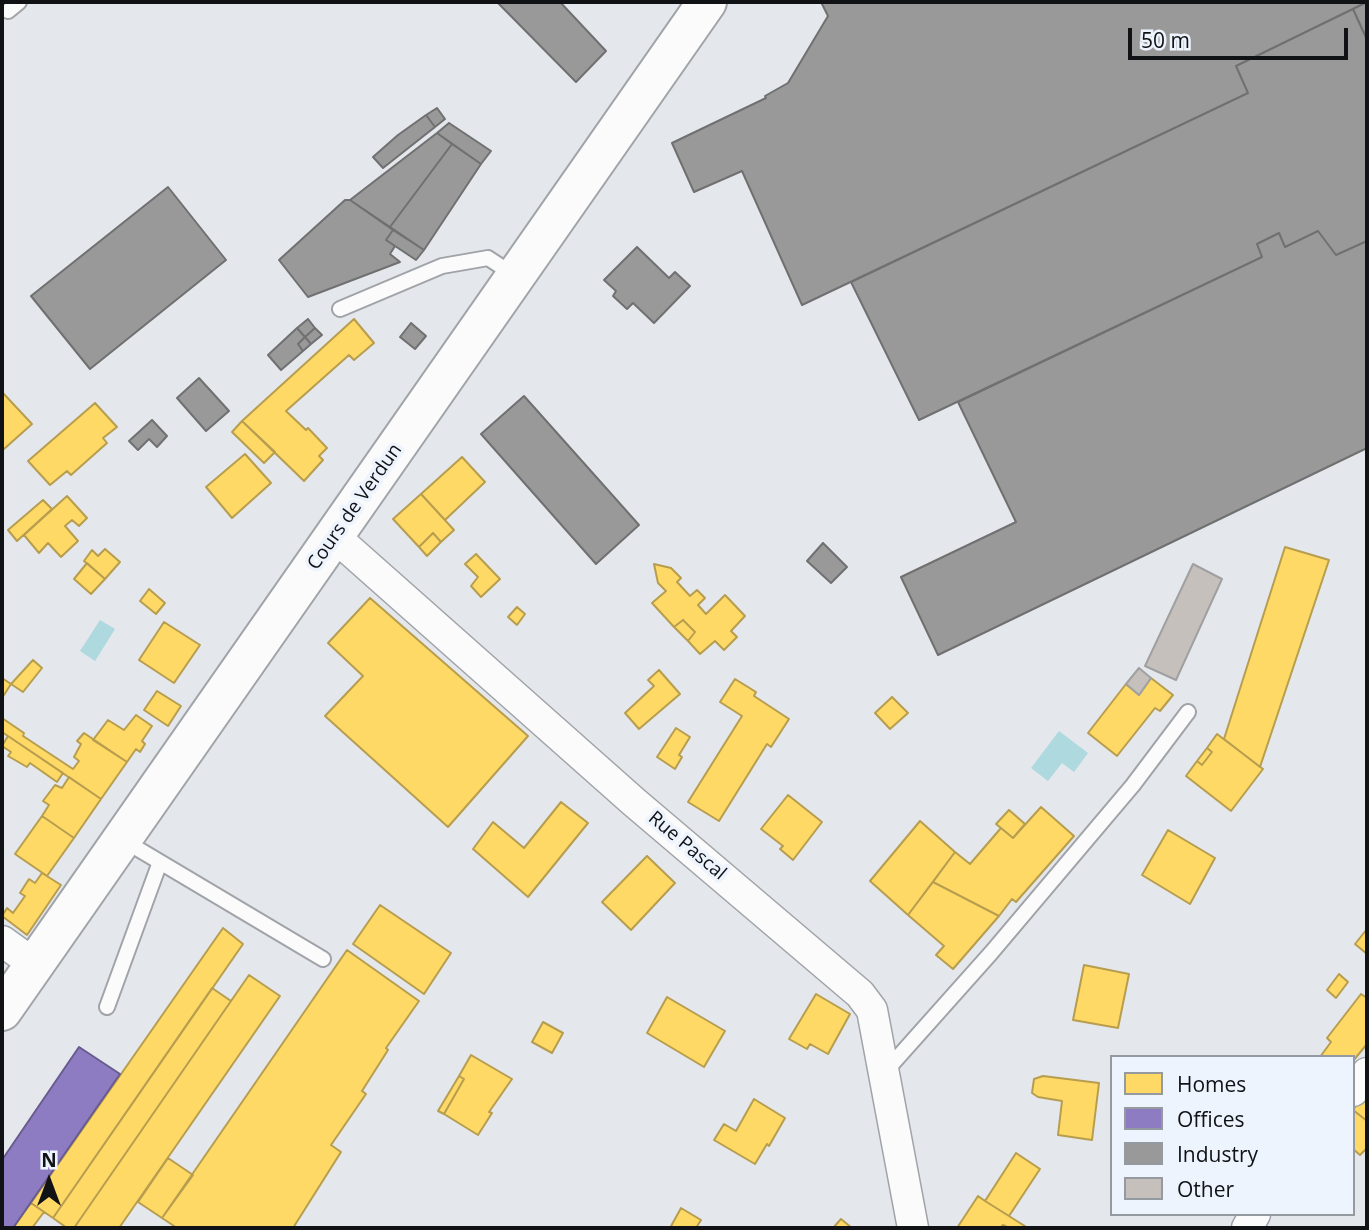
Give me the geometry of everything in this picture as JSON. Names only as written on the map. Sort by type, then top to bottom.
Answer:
[{"type":"main road","name":"Cours de Verdun","points":[[2,1011],[707,2]]},
{"type":"street","name":"Rue Pascal","points":[[334,536],[634,802],[860,994],[872,1010],[913,1228]]},
{"type":"street","points":[[2,941],[34,964]]},
{"type":"street","points":[[1355,1088],[1367,1073]]},
{"type":"lane","points":[[340,309],[442,266],[488,258],[516,276]]},
{"type":"lane","points":[[883,1074],[1133,785],[1188,712]]},
{"type":"lane","points":[[122,839],[323,959]]},
{"type":"lane","points":[[107,1007],[160,862]]},
{"type":"water","points":[[100,620],[115,629],[95,661],[80,651]]},
{"type":"water","points":[[1059,731],[1088,753],[1074,772],[1062,763],[1048,781],[1031,768]]},
{"type":"building: Homes","points":[[354,319],[374,343],[354,360],[349,355],[286,411],[306,430],[308,428],[327,448],[319,456],[323,460],[304,481],[242,421]]},
{"type":"building: Homes","points":[[2,392],[32,424],[4,449],[2,447]]},
{"type":"building: Homes","points":[[95,403],[117,427],[103,438],[107,443],[71,475],[67,471],[50,485],[28,461]]},
{"type":"building: Homes","points":[[242,421],[275,452],[264,463],[232,432]]},
{"type":"building: Homes","points":[[245,454],[271,483],[232,518],[206,487]]},
{"type":"building: Homes","points":[[462,457],[485,482],[445,520],[421,494]]},
{"type":"building: Homes","points":[[421,494],[454,530],[441,542],[433,533],[419,547],[393,519]]},
{"type":"building: Homes","points":[[67,496],[87,518],[79,526],[72,520],[65,526],[78,541],[61,557],[48,543],[39,553],[24,535]]},
{"type":"building: Homes","points":[[43,500],[52,509],[17,541],[8,530]]},
{"type":"building: Homes","points":[[433,533],[441,542],[427,556],[419,547]]},
{"type":"building: Homes","points":[[1285,547],[1329,560],[1260,767],[1224,739]]},
{"type":"building: Homes","points":[[105,549],[120,562],[105,579],[84,561],[92,550],[98,556]]},
{"type":"building: Homes","points":[[476,554],[500,579],[481,597],[471,586],[478,577],[465,564]]},
{"type":"building: Homes","points":[[87,563],[105,579],[91,594],[74,579]]},
{"type":"building: Homes","points":[[654,564],[671,568],[681,578],[677,582],[690,596],[697,590],[705,598],[698,605],[706,614],[725,595],[745,616],[731,631],[737,637],[724,650],[715,641],[700,654],[688,641],[695,632],[683,620],[674,627],[652,603],[666,591],[658,583]]},
{"type":"building: Homes","points":[[149,589],[165,603],[156,614],[140,601]]},
{"type":"building: Homes","points":[[370,598],[528,736],[448,827],[325,716],[363,676],[328,643]]},
{"type":"building: Homes","points":[[517,607],[525,614],[517,625],[508,617]]},
{"type":"building: Homes","points":[[683,620],[695,632],[688,641],[674,627]]},
{"type":"building: Homes","points":[[164,622],[200,645],[174,683],[139,660]]},
{"type":"building: Homes","points":[[33,660],[42,668],[23,692],[11,684]]},
{"type":"building: Homes","points":[[659,670],[680,694],[639,729],[625,713],[654,686],[648,680]]},
{"type":"building: Homes","points":[[2,678],[11,684],[2,698]]},
{"type":"building: Homes","points":[[1151,678],[1173,695],[1160,711],[1155,708],[1117,756],[1088,733],[1126,684],[1139,695]]},
{"type":"building: Homes","points":[[735,679],[756,692],[754,696],[789,719],[771,747],[767,744],[719,821],[688,802],[742,716],[720,702]]},
{"type":"building: Homes","points":[[157,691],[181,706],[168,726],[144,710]]},
{"type":"building: Homes","points":[[892,697],[908,713],[890,729],[875,713]]},
{"type":"building: Homes","points":[[136,715],[152,726],[142,741],[145,744],[140,752],[136,749],[127,762],[93,740],[108,720],[124,730]]},
{"type":"building: Homes","points":[[2,718],[24,733],[23,736],[73,769],[79,761],[74,757],[81,744],[77,741],[84,733],[127,762],[101,799],[2,732]]},
{"type":"building: Homes","points":[[676,728],[690,737],[679,755],[682,757],[675,769],[657,757]]},
{"type":"building: Homes","points":[[1217,734],[1263,769],[1231,811],[1186,776],[1197,761],[1202,765],[1212,752],[1207,748]]},
{"type":"building: Homes","points":[[8,736],[63,773],[57,782],[30,763],[27,767],[8,756],[11,752],[2,746]]},
{"type":"building: Homes","points":[[1207,748],[1212,752],[1202,765],[1197,761]]},
{"type":"building: Homes","points":[[69,777],[101,799],[74,838],[42,816],[49,805],[43,801],[55,785],[62,788]]},
{"type":"building: Homes","points":[[788,795],[822,822],[793,860],[780,849],[783,846],[761,829]]},
{"type":"building: Homes","points":[[561,802],[588,823],[528,897],[473,849],[493,822],[524,848]]},
{"type":"building: Homes","points":[[1041,807],[1074,836],[1016,902],[1012,899],[999,916],[933,882],[955,852],[970,864],[1001,828],[1013,838]]},
{"type":"building: Homes","points":[[1009,810],[1025,824],[1013,838],[996,824]]},
{"type":"building: Homes","points":[[42,816],[74,838],[47,876],[15,854]]},
{"type":"building: Homes","points":[[920,821],[955,852],[908,915],[870,881]]},
{"type":"building: Homes","points":[[1168,830],[1215,858],[1190,904],[1142,875]]},
{"type":"building: Homes","points":[[647,856],[675,883],[631,930],[602,902]]},
{"type":"building: Homes","points":[[42,873],[61,885],[27,935],[2,916],[7,908],[13,913],[25,896],[20,893],[29,879],[35,883]]},
{"type":"building: Homes","points":[[933,882],[999,916],[953,969],[936,955],[944,946],[908,915]]},
{"type":"building: Homes","points":[[380,905],[451,953],[424,994],[353,944]]},
{"type":"building: Homes","points":[[223,928],[243,944],[53,1218],[31,1203]]},
{"type":"building: Homes","points":[[1367,929],[1367,954],[1355,944]]},
{"type":"building: Homes","points":[[347,950],[419,1001],[386,1048],[388,1050],[362,1091],[366,1094],[331,1145],[341,1152],[293,1228],[177,1228],[162,1218]]},
{"type":"building: Homes","points":[[1084,965],[1129,974],[1118,1028],[1073,1020]]},
{"type":"building: Homes","points":[[1339,974],[1348,982],[1336,998],[1327,990]]},
{"type":"building: Homes","points":[[249,975],[280,996],[119,1228],[74,1228]]},
{"type":"building: Homes","points":[[212,988],[231,1001],[74,1228],[67,1228],[53,1218]]},
{"type":"building: Homes","points":[[816,994],[850,1014],[828,1054],[810,1044],[807,1049],[789,1039]]},
{"type":"building: Homes","points":[[1361,994],[1367,998],[1367,1044],[1355,1059],[1355,1055],[1321,1055],[1331,1042],[1327,1038]]},
{"type":"building: Homes","points":[[667,997],[725,1031],[704,1067],[647,1033]]},
{"type":"building: Homes","points":[[543,1022],[563,1033],[552,1053],[532,1042]]},
{"type":"building: Homes","points":[[471,1055],[512,1079],[489,1112],[492,1113],[478,1135],[444,1114],[464,1079],[459,1076]]},
{"type":"building: Homes","points":[[459,1076],[464,1079],[444,1114],[438,1111]]},
{"type":"building: Homes","points":[[1043,1076],[1099,1083],[1092,1140],[1058,1135],[1062,1101],[1038,1097],[1032,1093],[1034,1079]]},
{"type":"building: Homes","points":[[1367,1091],[1367,1121],[1355,1112],[1355,1107]]},
{"type":"building: Homes","points":[[754,1099],[785,1118],[755,1164],[714,1140],[724,1124],[736,1131]]},
{"type":"building: Homes","points":[[1355,1112],[1367,1121],[1367,1148],[1360,1155],[1355,1151]]},
{"type":"building: Homes","points":[[1016,1153],[1040,1169],[1009,1216],[985,1201]]},
{"type":"building: Homes","points":[[168,1158],[193,1175],[162,1218],[138,1202]]},
{"type":"building: Homes","points":[[978,1196],[1028,1228],[1009,1228],[1003,1225],[1000,1228],[957,1228]]},
{"type":"building: Homes","points":[[31,1203],[44,1212],[32,1228],[13,1228]]},
{"type":"building: Homes","points":[[681,1208],[701,1220],[696,1228],[670,1228]]},
{"type":"building: Homes","points":[[841,1219],[852,1228],[833,1228]]},
{"type":"building: Offices","points":[[79,1047],[120,1074],[13,1228],[2,1228],[2,1160]]},
{"type":"building: Industry","points":[[497,2],[560,2],[606,51],[576,82]]},
{"type":"building: Industry","points":[[821,2],[1367,2],[1236,66],[1248,93],[802,305],[742,171],[694,192],[672,143],[766,98],[765,96],[788,83],[828,16]]},
{"type":"building: Industry","points":[[1367,2],[1367,31],[1364,33],[1353,9]]},
{"type":"building: Industry","points":[[1353,9],[1367,40],[1367,241],[1336,255],[1318,231],[1285,247],[1279,233],[1257,244],[1262,257],[919,420],[851,282],[1248,93],[1236,66]]},
{"type":"building: Industry","points":[[437,108],[445,119],[435,127],[426,115]]},
{"type":"building: Industry","points":[[426,115],[435,127],[383,168],[373,157]]},
{"type":"building: Industry","points":[[449,123],[491,151],[481,164],[437,133]]},
{"type":"building: Industry","points":[[437,133],[452,144],[390,227],[350,200]]},
{"type":"building: Industry","points":[[452,144],[481,164],[424,250],[390,227]]},
{"type":"building: Industry","points":[[168,187],[226,260],[90,369],[31,296]]},
{"type":"building: Industry","points":[[345,200],[350,200],[393,230],[386,240],[395,246],[390,254],[400,262],[308,297],[279,260]]},
{"type":"building: Industry","points":[[393,230],[424,250],[416,260],[386,240]]},
{"type":"building: Industry","points":[[1318,231],[1336,255],[1367,241],[1367,448],[938,655],[901,577],[1016,522],[958,402],[1262,257],[1257,244],[1279,233],[1285,247]]},
{"type":"building: Industry","points":[[637,247],[669,278],[675,272],[690,286],[654,323],[633,303],[627,309],[613,296],[616,291],[604,280]]},
{"type":"building: Industry","points":[[308,319],[315,328],[305,337],[297,328]]},
{"type":"building: Industry","points":[[411,323],[426,336],[415,349],[400,337]]},
{"type":"building: Industry","points":[[297,328],[305,337],[298,344],[303,351],[281,370],[268,355]]},
{"type":"building: Industry","points":[[315,328],[322,335],[311,344],[305,337]]},
{"type":"building: Industry","points":[[305,337],[311,344],[303,351],[298,344]]},
{"type":"building: Industry","points":[[199,378],[229,411],[206,431],[177,398]]},
{"type":"building: Industry","points":[[524,396],[639,525],[596,564],[481,434]]},
{"type":"building: Industry","points":[[152,420],[167,436],[157,447],[149,439],[138,450],[129,441]]},
{"type":"building: Industry","points":[[823,543],[847,567],[831,583],[807,561]]},
{"type":"building: Other","points":[[1193,564],[1222,579],[1176,680],[1145,666]]},
{"type":"building: Other","points":[[1139,668],[1151,678],[1139,695],[1126,684]]}]
